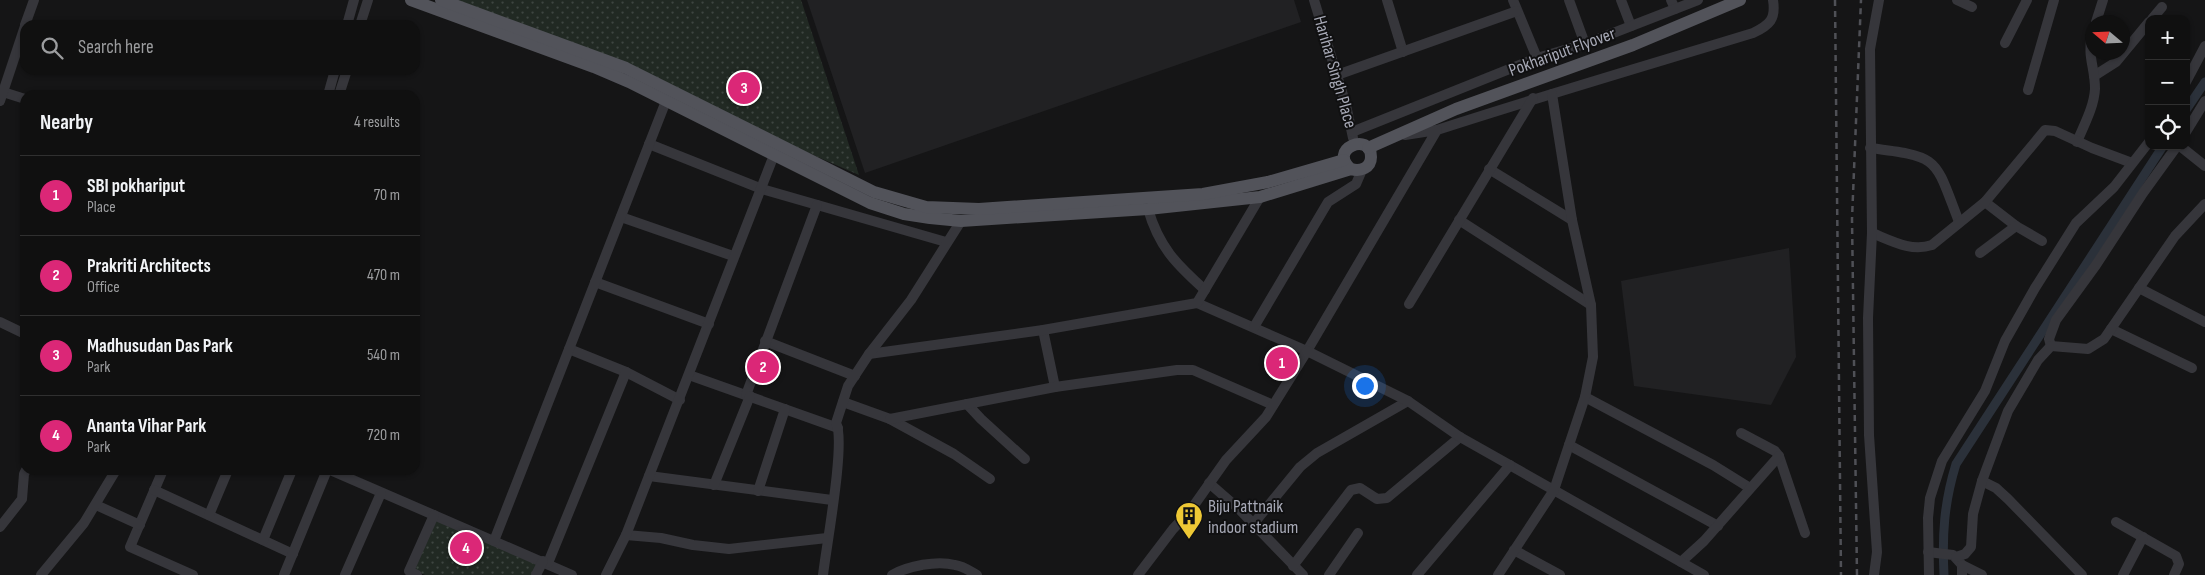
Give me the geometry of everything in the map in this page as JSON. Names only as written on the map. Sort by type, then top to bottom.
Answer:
[{"type":"main road","points":[[411,0],[594,67],[870,203],[904,214],[961,221],[1148,209],[1260,196],[1352,166]]},
{"type":"main road","points":[[441,0],[626,68],[874,192],[926,208],[979,209],[1203,194],[1352,166],[1370,162],[1368,148],[1353,138],[1347,148],[1352,166]]},
{"type":"main road","name":"Pokhariput Flyover","points":[[1368,148],[1456,109],[1633,45],[1740,0]]},
{"type":"street","points":[[27,20],[34,0]]},
{"type":"street","points":[[348,20],[354,0]]},
{"type":"street","points":[[362,20],[368,0]]},
{"type":"street","name":"Harihar Singh Place","points":[[1314,0],[1337,75],[1353,138]]},
{"type":"street","points":[[1387,0],[1403,52]]},
{"type":"street","points":[[1513,0],[1537,58]]},
{"type":"street","points":[[1569,0],[1585,44]]},
{"type":"street","points":[[1621,0],[1631,26]]},
{"type":"street","points":[[1353,138],[1537,58],[1585,44],[1631,26],[1673,5],[1698,0]]},
{"type":"street","points":[[1395,136],[1437,130],[1533,98],[1552,94],[1753,33],[1767,26],[1772,21],[1775,11],[1773,0]]},
{"type":"street","points":[[1874,575],[1877,552],[1869,434],[1868,318],[1872,234],[1870,48],[1879,0]]},
{"type":"street","points":[[1957,0],[1972,7]]},
{"type":"street","points":[[2005,43],[2026,0]]},
{"type":"street","points":[[2028,90],[2054,0]]},
{"type":"street","points":[[2098,15],[2103,0]]},
{"type":"street","points":[[2155,15],[2162,7]]},
{"type":"street","points":[[1337,75],[1518,11]]},
{"type":"street","points":[[2094,76],[2116,62],[2145,27]]},
{"type":"street","points":[[20,40],[2,96],[20,98]]},
{"type":"street","points":[[2190,74],[2205,46]]},
{"type":"street","points":[[2077,142],[2094,97],[2094,76],[2090,60]]},
{"type":"street","points":[[329,90],[334,75]]},
{"type":"street","points":[[341,90],[346,75]]},
{"type":"street","points":[[1498,575],[1554,490],[1586,397],[1592,358],[1592,305],[1572,220],[1552,94]]},
{"type":"street","points":[[1409,304],[1533,98]]},
{"type":"street","points":[[494,541],[666,101]]},
{"type":"street","points":[[2190,125],[2205,101]]},
{"type":"street","points":[[1138,575],[1173,529],[1190,511],[1226,460],[1260,423],[1273,405],[1307,351],[1437,130]]},
{"type":"street","points":[[1872,234],[1913,248],[1932,245],[1985,202],[2045,130],[2055,131],[2077,142],[2132,163]]},
{"type":"street","points":[[649,144],[762,189],[946,242]]},
{"type":"street","points":[[1929,575],[1928,518],[1930,498],[1942,461],[1985,391],[2005,341],[2035,288],[2076,223],[2114,187],[2145,147]]},
{"type":"street","points":[[1870,148],[1912,154],[1933,163],[1940,170],[1959,222]]},
{"type":"street","points":[[2051,346],[2049,339],[2056,320],[2096,265],[2143,193],[2176,150]]},
{"type":"street","points":[[2184,150],[2205,166]]},
{"type":"street","points":[[606,575],[626,535],[680,400],[774,155]]},
{"type":"street","points":[[1254,327],[1328,202],[1356,184],[1352,166]]},
{"type":"street","points":[[1489,170],[1572,220]]},
{"type":"street","points":[[1197,303],[1260,196]]},
{"type":"street","points":[[1985,202],[2016,226],[2042,241]]},
{"type":"street","points":[[2051,346],[2088,349],[2104,339],[2175,236],[2205,204]]},
{"type":"street","points":[[714,485],[818,205]]},
{"type":"street","points":[[1148,209],[1155,231],[1168,252],[1205,290]]},
{"type":"street","points":[[621,217],[734,256]]},
{"type":"street","points":[[1459,220],[1592,305]]},
{"type":"street","points":[[823,575],[840,449],[836,423],[843,402],[855,376],[869,354],[911,300],[961,221]]},
{"type":"street","points":[[1980,253],[2016,226]]},
{"type":"street","points":[[595,282],[709,324]]},
{"type":"street","points":[[2139,288],[2205,322]]},
{"type":"street","points":[[869,354],[1043,330],[1197,303],[1307,351],[1408,401],[1460,437],[1704,575]]},
{"type":"street","points":[[0,322],[20,332]]},
{"type":"street","points":[[2111,329],[2192,368]]},
{"type":"street","points":[[1043,330],[1055,387]]},
{"type":"street","points":[[766,341],[855,376]]},
{"type":"street","points":[[1958,563],[1971,547],[1972,514],[2008,411],[2038,360],[2051,346]]},
{"type":"street","points":[[569,349],[626,372],[680,400]]},
{"type":"street","points":[[890,420],[1055,387],[1177,370],[1193,370],[1273,405]]},
{"type":"street","points":[[536,575],[545,562],[626,372]]},
{"type":"street","points":[[689,375],[838,428]]},
{"type":"street","points":[[1586,397],[1713,465],[1750,488]]},
{"type":"street","points":[[1254,523],[1300,466],[1317,452],[1408,401]]},
{"type":"street","points":[[843,402],[890,420],[954,454],[990,479]]},
{"type":"street","points":[[967,404],[1026,459]]},
{"type":"street","points":[[758,491],[785,409]]},
{"type":"street","points":[[1741,433],[1750,436],[1779,456],[1805,533]]},
{"type":"street","points":[[1293,566],[1351,490],[1360,488],[1377,499],[1386,498],[1460,437]]},
{"type":"street","points":[[1569,445],[1718,526]]},
{"type":"street","points":[[1681,562],[1718,526],[1779,456]]},
{"type":"street","points":[[1417,575],[1510,465]]},
{"type":"street","points":[[0,527],[22,499],[24,475]]},
{"type":"street","points":[[41,575],[84,523],[113,475]]},
{"type":"street","points":[[161,475],[130,547],[194,575]]},
{"type":"street","points":[[209,515],[226,475]]},
{"type":"street","points":[[263,540],[290,475]]},
{"type":"street","points":[[284,575],[327,475]]},
{"type":"street","points":[[340,475],[572,575]]},
{"type":"street","points":[[649,476],[832,500]]},
{"type":"street","points":[[1982,481],[1996,488],[2008,499],[2082,575]]},
{"type":"street","points":[[1209,483],[1254,523],[1303,575]]},
{"type":"street","points":[[154,490],[293,554]]},
{"type":"street","points":[[346,575],[381,493]]},
{"type":"street","points":[[96,505],[140,525]]},
{"type":"street","points":[[411,574],[434,515]]},
{"type":"street","points":[[2116,522],[2176,556],[2179,559],[2179,564],[2174,575]]},
{"type":"street","points":[[1329,575],[1358,533]]},
{"type":"street","points":[[626,535],[661,538],[693,546],[729,549],[827,538]]},
{"type":"street","points":[[2122,575],[2142,537]]},
{"type":"street","points":[[1514,550],[1560,575]]},
{"type":"street","points":[[1930,552],[1982,575]]},
{"type":"street","points":[[892,575],[899,571],[947,564],[966,568],[977,575]]},
{"type":"shaded area","points":[[442,0],[801,0],[859,175],[542,37]]},
{"type":"shaded area","points":[[807,0],[1294,0],[1301,22],[865,173]]},
{"type":"shaded area","points":[[1789,248],[1796,357],[1771,405],[1634,386],[1621,281]]},
{"type":"shaded area","points":[[435,517],[542,561],[535,575],[425,575],[412,569]]},
{"type":"waterway","points":[[2189,105],[2205,82]]},
{"type":"waterway","points":[[1944,575],[1943,546],[1945,519],[1956,464],[2160,150]]},
{"type":"railway","points":[[1835,0],[1841,575]]},
{"type":"railway","points":[[1857,575],[1852,219],[1861,0]]},
{"type":"place","name":"Madhusudan Das Park","points":[[744,88]]},
{"type":"place","name":"SBI pokhariput","points":[[1282,363]]},
{"type":"place","name":"Prakriti Architects","points":[[763,367]]},
{"type":"place","name":"Biju Pattnaik indoor stadium","points":[[1189,540]]},
{"type":"place","name":"Ananta Vihar Park","points":[[466,548]]}]
